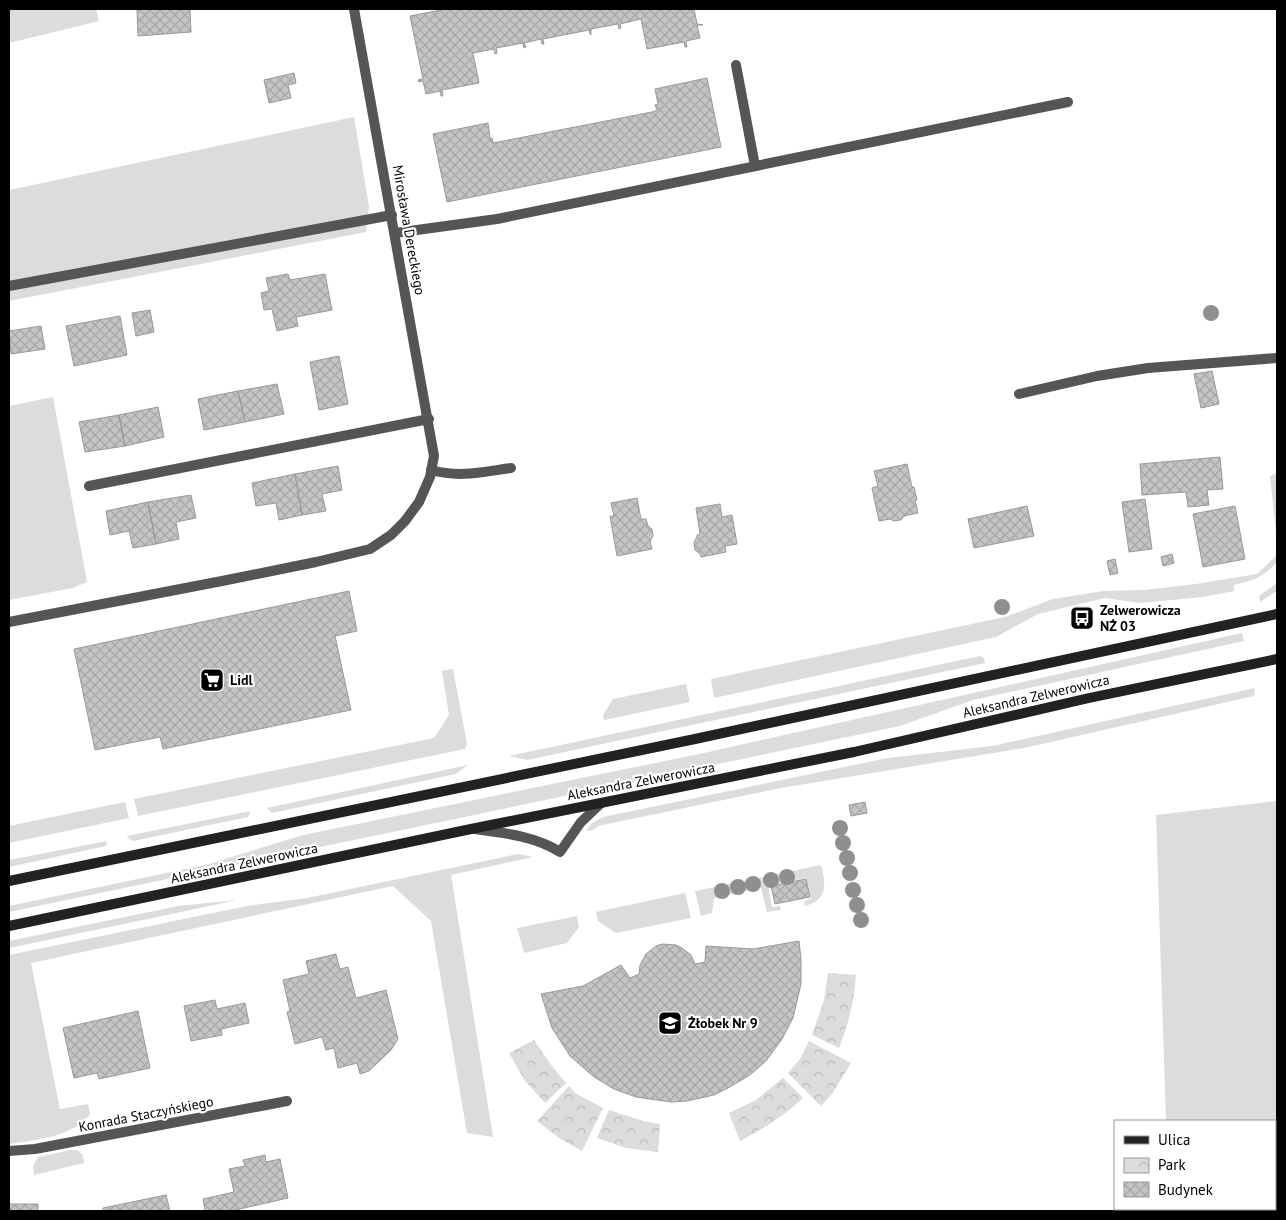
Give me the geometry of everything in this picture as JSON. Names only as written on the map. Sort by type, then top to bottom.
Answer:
[{"type":"street","name":"Mirosława Dereckiego","points":[[9,622],[232,579],[370,549],[391,535],[405,521],[419,502],[430,478],[434,456],[429,419],[354,9]]},
{"type":"street","points":[[736,65],[755,166]]},
{"type":"street","points":[[395,233],[497,219],[1068,102]]},
{"type":"street","points":[[9,286],[392,215]]},
{"type":"street","points":[[1019,394],[1097,376],[1148,368],[1277,358]]},
{"type":"street","points":[[89,486],[429,419]]},
{"type":"street","points":[[431,470],[448,475],[511,468]]},
{"type":"street","name":"Aleksandra Zelwerowicza","points":[[9,881],[696,739],[1277,614]]},
{"type":"street","name":"Aleksandra Zelwerowicza","points":[[9,926],[471,829],[854,752],[1089,698],[1277,659]]},
{"type":"street","points":[[471,829],[542,842],[560,852],[581,822],[601,803]]},
{"type":"street","name":"Konrada Staczyńskiego","points":[[9,1151],[44,1147],[287,1101]]},
{"type":"green space","points":[[9,9],[96,9],[99,21],[9,43]]},
{"type":"green space","points":[[354,117],[369,206],[366,232],[9,301],[9,190]]},
{"type":"green space","points":[[53,397],[87,582],[73,588],[9,600],[9,406]]},
{"type":"green space","points":[[1277,473],[1277,541],[1270,476]]},
{"type":"green space","points":[[1277,555],[1277,562],[1267,572],[1253,580],[1234,585],[1234,591],[1203,597],[1140,603],[1105,598],[1038,614],[996,637],[714,698],[711,679],[1005,617],[1053,599],[1103,591],[1144,590],[1196,584],[1257,574]]},
{"type":"green space","points":[[1277,583],[1277,591],[1260,602],[1259,596]]},
{"type":"green space","points":[[1242,633],[1244,641],[973,700],[900,726],[9,912],[9,906],[209,864],[303,835],[704,753]]},
{"type":"green space","points":[[980,656],[984,658],[985,663],[527,760],[509,756]]},
{"type":"green space","points":[[453,669],[467,744],[465,749],[138,816],[134,799],[434,738],[449,715],[442,671]]},
{"type":"green space","points":[[686,684],[690,702],[604,720],[603,715],[613,699]]},
{"type":"green space","points":[[1255,688],[1254,696],[1024,748],[781,788],[598,826],[593,830],[586,831],[592,823],[603,817],[888,758],[992,746]]},
{"type":"green space","points":[[468,765],[456,774],[272,813],[267,808]]},
{"type":"green space","points":[[1276,801],[1277,1211],[1169,1211],[1276,1210],[1276,1120],[1166,1120],[1156,815]]},
{"type":"green space","points":[[125,802],[129,818],[9,843],[9,826]]},
{"type":"green space","points":[[251,811],[248,817],[133,841],[127,836]]},
{"type":"green space","points":[[107,841],[106,846],[9,867],[9,860]]},
{"type":"green space","points":[[518,854],[533,857],[451,875],[493,1137],[467,1133],[431,921],[393,886],[31,963],[60,1109],[88,1104],[90,1114],[83,1122],[64,1133],[42,1139],[9,1144],[9,955],[247,906],[307,898]]},
{"type":"green space","points":[[821,865],[824,890],[818,900],[805,906],[804,901],[811,899],[806,878],[768,886],[772,907],[780,906],[781,910],[767,912],[761,888],[714,898],[712,913],[701,916],[695,891]]},
{"type":"green space","points":[[685,893],[691,918],[616,933],[598,921],[596,912]]},
{"type":"green space","points":[[237,900],[9,948],[9,941],[178,906]]},
{"type":"green space","points":[[577,916],[579,927],[567,943],[524,953],[517,928]]},
{"type":"green space","points":[[828,973],[856,975],[851,1012],[839,1048],[812,1035],[824,1000]]},
{"type":"green space","points":[[534,1040],[566,1083],[545,1103],[525,1081],[509,1053]]},
{"type":"green space","points":[[809,1041],[851,1063],[832,1094],[821,1106],[788,1073],[800,1059]]},
{"type":"green space","points":[[783,1078],[803,1098],[773,1122],[740,1141],[729,1113],[756,1100]]},
{"type":"green space","points":[[569,1086],[575,1093],[603,1108],[582,1151],[559,1138],[537,1121]]},
{"type":"green space","points":[[609,1110],[643,1121],[660,1124],[658,1152],[626,1148],[597,1138]]},
{"type":"green space","points":[[77,1150],[83,1155],[84,1163],[34,1175],[33,1166],[38,1157]]},
{"type":"building","points":[[137,9],[190,9],[191,32],[138,36]]},
{"type":"building","points":[[446,9],[694,9],[697,24],[703,25],[697,25],[700,38],[686,41],[687,47],[685,47],[684,42],[647,49],[641,19],[620,24],[621,28],[619,29],[618,24],[591,29],[591,35],[589,30],[543,39],[544,44],[542,44],[541,39],[524,43],[526,47],[524,48],[523,43],[496,48],[497,53],[495,54],[494,49],[473,53],[479,83],[442,90],[443,96],[441,96],[440,91],[426,94],[423,81],[419,82],[418,80],[423,79],[410,16]]},
{"type":"building","points":[[294,73],[296,83],[288,85],[291,98],[269,103],[264,80]]},
{"type":"building","points":[[707,78],[721,147],[447,202],[433,134],[488,123],[490,138],[492,138],[493,143],[652,112],[657,110],[655,105],[658,104],[655,89]]},
{"type":"building","points":[[288,274],[290,280],[325,274],[332,310],[296,317],[298,326],[277,331],[272,309],[264,310],[261,293],[269,291],[266,278]]},
{"type":"building","points":[[150,310],[154,332],[136,336],[132,313]]},
{"type":"building","points":[[120,316],[127,355],[74,366],[66,326]]},
{"type":"building","points":[[41,326],[45,349],[11,354],[9,331]]},
{"type":"building","points":[[339,356],[348,404],[319,410],[310,362]]},
{"type":"building","points":[[1212,371],[1219,404],[1201,408],[1194,374]]},
{"type":"building","points":[[277,384],[284,414],[245,422],[238,391]]},
{"type":"building","points":[[238,391],[245,422],[204,430],[198,399]]},
{"type":"building","points":[[158,407],[164,437],[125,446],[119,415]]},
{"type":"building","points":[[119,415],[125,446],[85,452],[79,422]]},
{"type":"building","points":[[1220,457],[1223,489],[1207,490],[1209,505],[1188,507],[1186,492],[1142,495],[1140,464]]},
{"type":"building","points":[[907,464],[917,500],[915,500],[918,513],[904,516],[901,520],[879,521],[872,488],[878,486],[874,471]]},
{"type":"building","points":[[338,466],[342,490],[322,494],[326,511],[302,515],[295,474]]},
{"type":"building","points":[[295,474],[302,515],[279,520],[276,503],[256,506],[252,483]]},
{"type":"building","points":[[191,495],[196,518],[176,522],[179,539],[156,544],[148,502]]},
{"type":"building","points":[[637,498],[641,519],[646,519],[648,526],[652,529],[653,536],[650,541],[652,549],[617,556],[610,516],[614,516],[611,503]]},
{"type":"building","points":[[1145,499],[1152,549],[1129,552],[1122,502]]},
{"type":"building","points":[[148,502],[156,544],[133,548],[129,531],[110,535],[106,511]]},
{"type":"building","points":[[720,504],[722,517],[732,515],[737,544],[725,546],[726,552],[701,557],[695,550],[694,542],[697,535],[700,534],[696,508]]},
{"type":"building","points":[[1027,506],[1034,536],[974,548],[968,519]]},
{"type":"building","points":[[1235,506],[1245,559],[1203,567],[1193,514]]},
{"type":"building","points":[[1172,554],[1174,563],[1163,566],[1161,557]]},
{"type":"building","points":[[1115,559],[1118,573],[1110,575],[1107,561]]},
{"type":"building","name":"Lidl","points":[[349,591],[357,631],[335,636],[351,710],[163,749],[160,737],[95,750],[74,649]]},
{"type":"building","points":[[865,802],[867,813],[851,816],[849,805]]},
{"type":"building","points":[[806,879],[810,897],[775,904],[771,886]]},
{"type":"building","name":"Żłobek Nr 9","points":[[799,941],[801,984],[793,1018],[782,1039],[766,1061],[750,1075],[714,1095],[687,1101],[671,1102],[636,1097],[614,1089],[594,1077],[570,1056],[552,1028],[541,994],[583,986],[621,965],[630,978],[639,974],[640,965],[646,954],[662,944],[676,945],[682,948],[691,955],[695,964],[705,962],[706,946],[753,949]]},
{"type":"building","points":[[336,954],[340,969],[348,967],[356,998],[386,990],[398,1039],[391,1050],[369,1071],[360,1074],[357,1063],[338,1068],[334,1048],[326,1050],[322,1037],[295,1044],[287,1012],[290,1011],[283,980],[309,974],[306,961]]},
{"type":"building","points":[[215,1000],[217,1009],[245,1003],[249,1023],[221,1029],[222,1035],[191,1041],[184,1006]]},
{"type":"building","points":[[138,1011],[150,1068],[99,1079],[97,1073],[74,1078],[63,1028]]},
{"type":"building","points":[[265,1155],[266,1162],[280,1159],[288,1198],[231,1211],[205,1211],[203,1199],[234,1192],[229,1169],[245,1166],[243,1160]]},
{"type":"building","points":[[166,1195],[170,1211],[103,1211],[103,1208]]},
{"type":"building","points":[[9,1204],[38,1204],[38,1211],[9,1211]]},
{"type":"place","name":"Zelwerowicza NŻ 03","points":[[1082,618]]},
{"type":"place","name":"Lidl","points":[[212,680]]},
{"type":"place","name":"Żłobek Nr 9","points":[[670,1023]]}]
